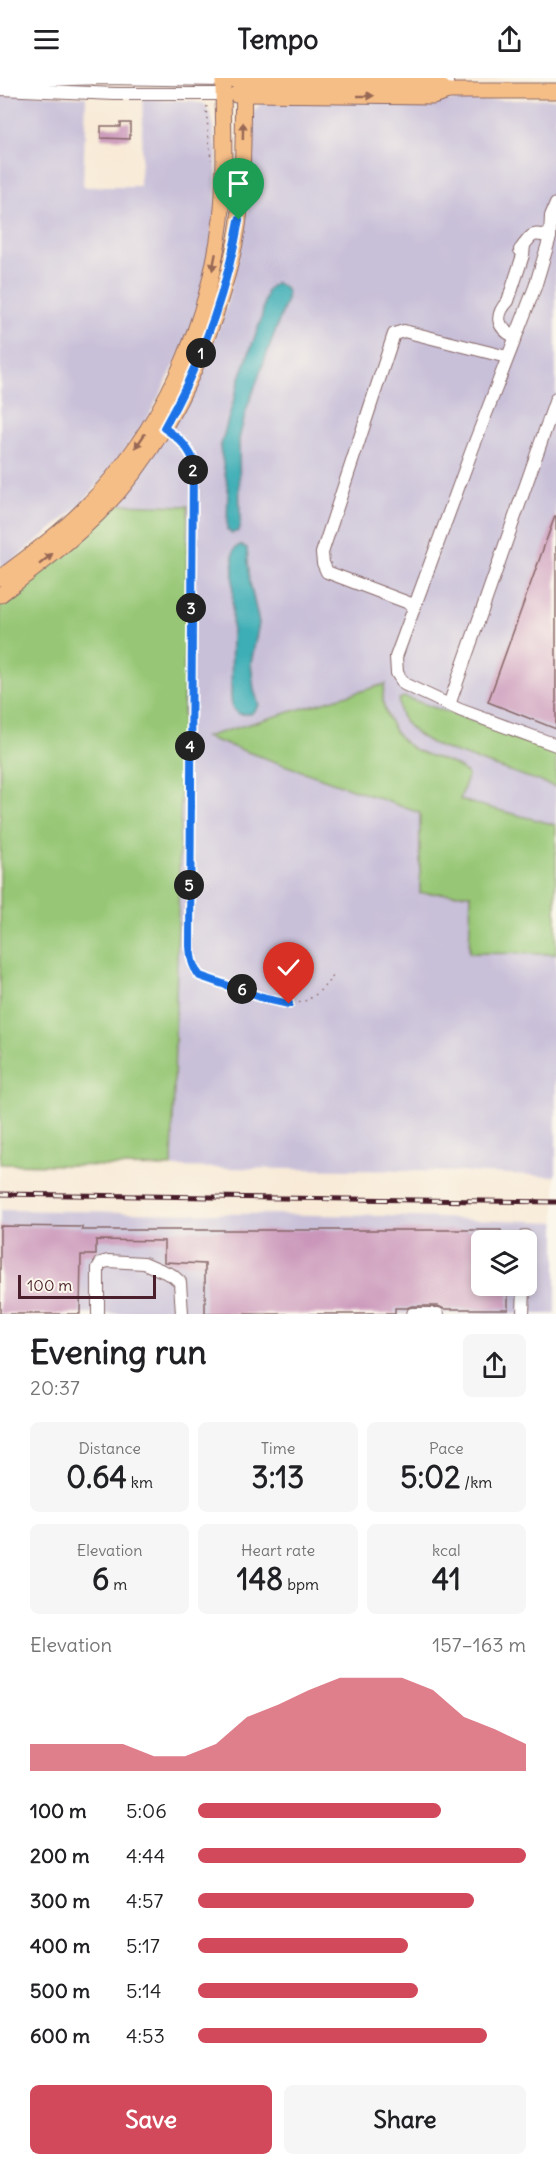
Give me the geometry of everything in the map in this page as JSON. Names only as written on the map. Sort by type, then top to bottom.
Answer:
[{"type":"main road","points":[[0,595],[44,561],[99,512],[146,458],[182,396],[226,282],[239,220],[244,84]]},
{"type":"main road","points":[[0,578],[66,526],[110,480],[149,426],[179,372],[202,310],[221,218],[223,186],[220,87],[244,84],[433,96],[447,84],[556,91]]},
{"type":"street","points":[[0,81],[106,78],[220,87]]},
{"type":"street","points":[[0,89],[115,94],[220,87]]},
{"type":"street","points":[[556,204],[551,216],[550,237],[535,287],[396,657],[397,673],[404,684],[449,705],[556,745]]},
{"type":"street","points":[[515,337],[506,333],[499,323],[503,306],[508,301],[512,290],[524,245],[529,237],[536,233],[550,237]]},
{"type":"street","points":[[414,605],[327,572],[322,553],[394,334],[404,331],[507,357]]},
{"type":"street","points":[[449,705],[556,399]]},
{"type":"street","points":[[98,1314],[98,1268],[100,1263],[108,1261],[144,1263],[172,1275],[180,1282],[182,1314]]},
{"type":"street","points":[[524,1296],[524,1314]]},
{"type":"street","points":[[412,1314],[438,1314]]},
{"type":"path","points":[[211,165],[206,109],[220,87]]},
{"type":"path","points":[[164,428],[179,438],[188,448],[193,459],[189,894],[191,960],[200,976],[266,999],[289,1004],[307,1001],[320,993],[333,976]]},
{"type":"shaded area","points":[[0,93],[86,96],[83,187],[140,187],[143,99],[204,104],[211,114],[217,151],[215,217],[207,269],[189,336],[148,418],[105,478],[75,510],[0,571]]},
{"type":"shaded area","points":[[556,98],[556,1176],[463,1172],[172,1167],[188,506],[115,504],[206,359],[225,312],[251,192],[254,113],[261,104],[268,101]]},
{"type":"shaded area","points":[[0,1210],[384,1216],[556,1222],[556,1314],[0,1314]]},
{"type":"green space","points":[[115,504],[188,506],[172,1167],[0,1164],[0,601]]},
{"type":"green space","points":[[385,684],[384,707],[397,734],[406,744],[458,767],[468,775],[460,800],[556,825],[556,954],[469,953],[471,894],[420,893],[420,813],[205,737]]},
{"type":"green space","points":[[404,697],[556,750],[556,787],[439,747],[425,739],[411,729],[401,715],[399,699]]},
{"type":"water","points":[[276,283],[287,291],[287,299],[246,411],[239,439],[240,527],[239,531],[232,533],[227,530],[228,488],[220,448],[240,378],[261,320],[267,290]]},
{"type":"water","points":[[241,545],[247,548],[250,583],[259,623],[251,663],[254,690],[259,705],[251,714],[238,714],[232,708],[231,697],[233,554],[235,549]]},
{"type":"building","points":[[120,122],[130,122],[130,139],[101,138],[101,126],[120,126]]},
{"type":"building","points":[[556,516],[556,729],[488,702]]},
{"type":"building","points":[[0,1226],[82,1227],[82,1230],[471,1230],[471,1296],[508,1296],[508,1309],[444,1309],[438,1306],[412,1306],[395,1308],[395,1314],[205,1314],[205,1264],[164,1262],[164,1241],[96,1240],[96,1255],[81,1255],[80,1314],[0,1314]]},
{"type":"railway","points":[[0,1194],[556,1202]]},
{"type":"route","points":[[239,220],[226,282],[208,335],[182,396],[164,428],[179,438],[188,448],[193,459],[190,645],[190,946],[191,960],[200,976],[266,999],[289,1004]]}]
